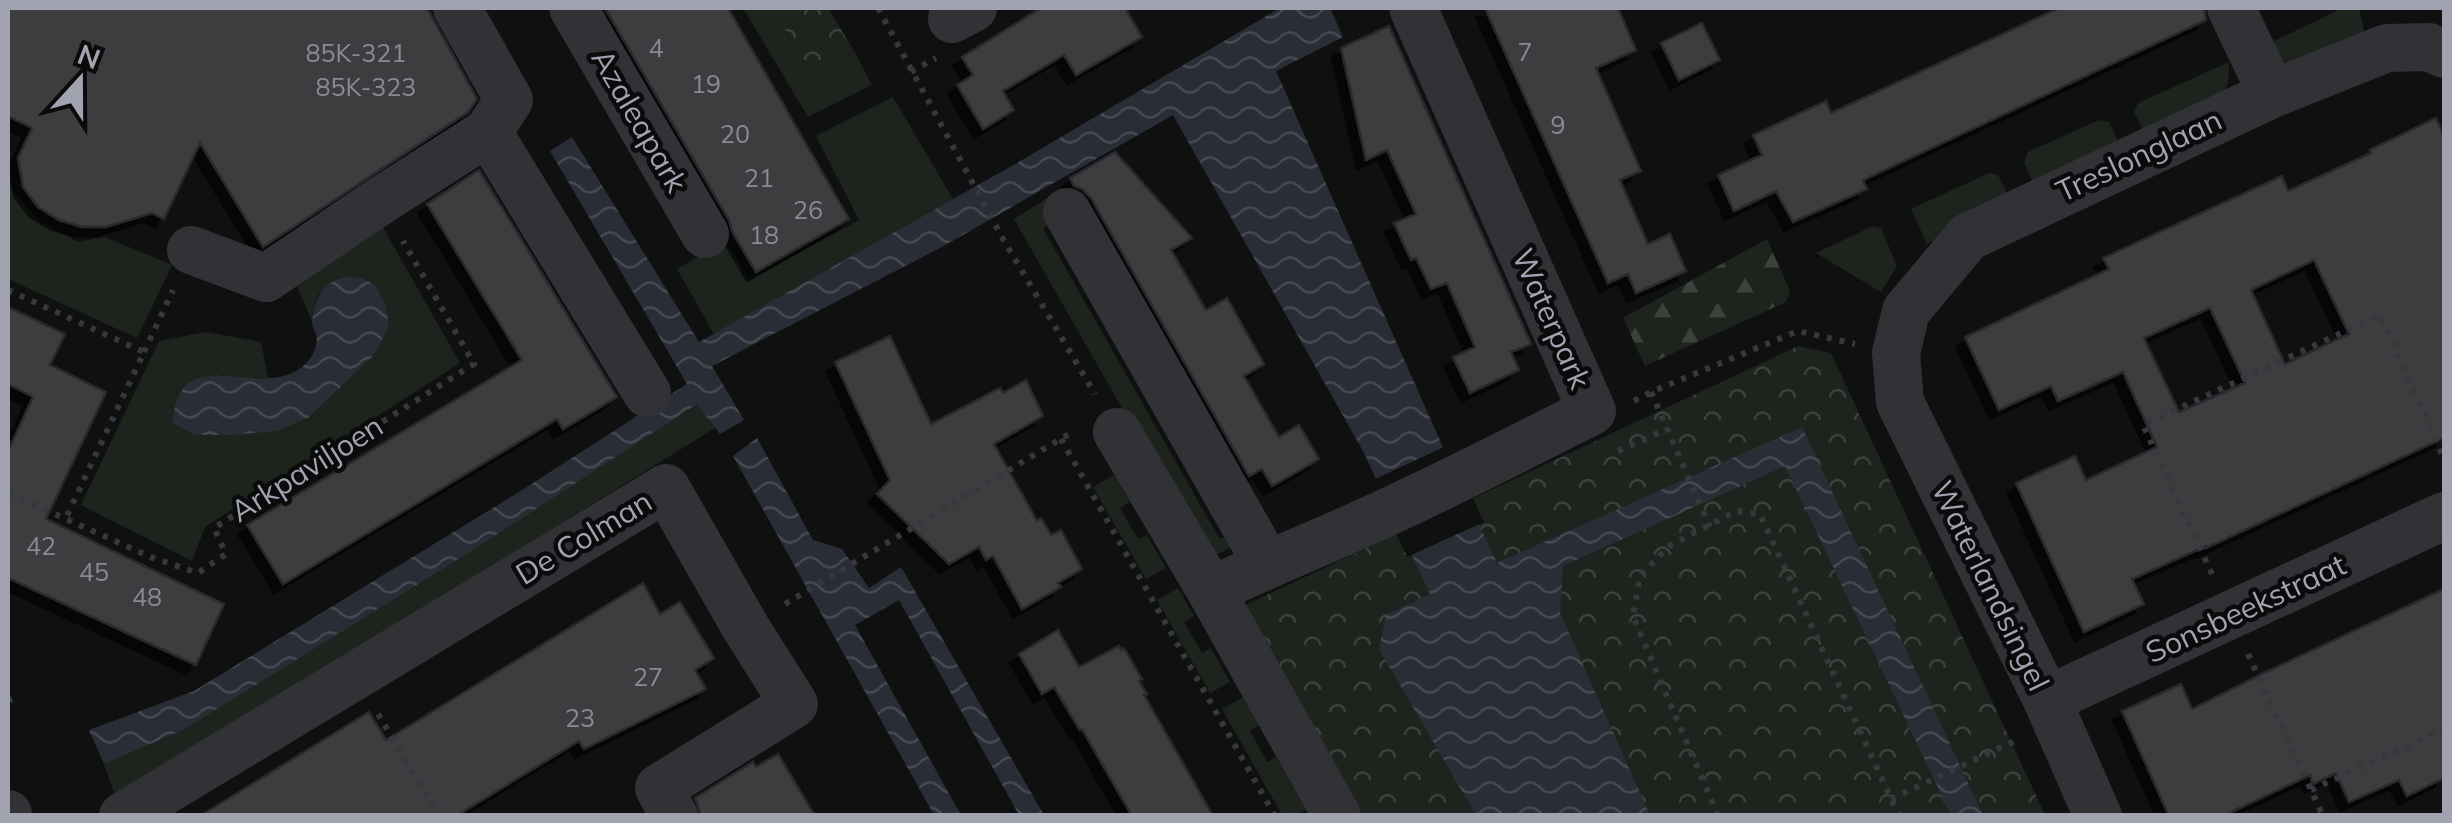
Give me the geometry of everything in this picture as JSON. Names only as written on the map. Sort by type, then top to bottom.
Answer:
[{"type":"street","points":[[191,250],[266,278],[488,132],[509,100],[456,8]]},
{"type":"street","name":"Azaleapark","points":[[572,8],[705,234]]},
{"type":"street","name":"Waterpark","points":[[1211,591],[1376,518],[1592,411],[1414,8]]},
{"type":"street","points":[[2230,8],[2272,94]]},
{"type":"street","name":"Treslonglaan","points":[[1896,353],[1906,311],[1968,237],[2272,94],[2387,48],[2429,47],[2444,54]]},
{"type":"street","points":[[488,132],[648,393]]},
{"type":"street","points":[[1067,212],[1266,564]]},
{"type":"street","name":"Waterlandsingel","points":[[1896,353],[1900,402],[2047,700],[2098,816]]},
{"type":"street","points":[[1111,422],[1338,816]]},
{"type":"street","name":"De Colman","points":[[123,816],[666,488],[794,704],[659,788],[674,816]]},
{"type":"street","name":"Sonsbeekstraat","points":[[2047,700],[2221,596],[2444,516]]},
{"type":"path","points":[[790,600],[1061,439],[1111,422],[960,164],[878,8]]},
{"type":"path","points":[[912,72],[957,26]]},
{"type":"path","name":"Arkpaviljoen","points":[[8,493],[153,558],[198,573],[226,554],[214,528],[474,364],[380,200]]},
{"type":"path","points":[[65,520],[191,250]]},
{"type":"path","points":[[8,290],[144,352]]},
{"type":"path","points":[[2323,816],[2143,425],[2380,315],[2444,458]]},
{"type":"path","points":[[1592,411],[1622,408],[1651,392],[1798,331],[1896,353]]},
{"type":"path","points":[[1651,392],[1710,527]]},
{"type":"path","points":[[1061,439],[1276,816]]},
{"type":"path","points":[[1718,816],[1633,616],[1640,574],[1671,545],[1737,512],[1760,514],[1899,816]]},
{"type":"path","points":[[355,676],[439,816]]},
{"type":"path","points":[[2311,790],[2444,729]]},
{"type":"path","points":[[1892,799],[1998,749]]},
{"type":"green space","points":[[743,8],[772,8],[813,76],[854,51],[872,85],[808,117]]},
{"type":"green space","points":[[772,8],[828,8],[854,51],[813,76]]},
{"type":"green space","points":[[2343,8],[2359,8],[2365,35],[2303,66],[2277,61],[2259,48]]},
{"type":"green space","points":[[2229,62],[2228,84],[2214,107],[2147,139],[2134,112],[2138,103]]},
{"type":"green space","points":[[893,97],[953,199],[714,334],[677,269],[726,241],[749,280],[859,220],[816,136]]},
{"type":"green space","points":[[2099,120],[2109,122],[2122,149],[2037,191],[2024,163],[2028,152]]},
{"type":"green space","points":[[8,147],[12,189],[39,221],[78,242],[105,237],[172,265],[137,338],[8,279]]},
{"type":"green space","points":[[1989,173],[1998,175],[2012,202],[1927,244],[1911,209]]},
{"type":"green space","points":[[1047,198],[1053,210],[1044,230],[1219,538],[1231,537],[1235,546],[1213,556],[1202,548],[1014,219]]},
{"type":"green space","points":[[380,222],[460,363],[205,527],[192,561],[81,505],[159,341],[206,332],[261,342],[268,378],[220,375],[195,435],[278,431],[310,416],[374,355],[389,326],[386,306],[376,286],[362,278],[318,294],[312,321],[295,282]]},
{"type":"green space","points":[[1873,226],[1881,228],[1897,266],[1881,292],[1816,253]]},
{"type":"green space","points":[[1767,239],[1790,291],[1786,302],[1645,366],[1623,318]]},
{"type":"green space","points":[[1798,346],[1831,353],[2045,815],[1357,815],[1239,608]]},
{"type":"green space","points":[[698,403],[715,428],[116,799],[104,764],[183,730]]},
{"type":"green space","points":[[1114,475],[1130,502],[1120,508],[1138,539],[1147,535],[1166,568],[1146,579],[1093,487]]},
{"type":"green space","points":[[1178,588],[1194,616],[1184,622],[1202,653],[1211,648],[1230,682],[1210,693],[1157,600]]},
{"type":"green space","points":[[1243,697],[1259,725],[1250,731],[1267,762],[1276,757],[1306,810],[1282,815],[1222,709]]},
{"type":"water","points":[[1280,8],[1330,8],[1343,37],[1276,71],[1497,563],[1802,427],[1983,815],[1951,815],[1785,466],[1563,566],[1560,613],[1650,815],[1476,815],[1379,649],[1386,615],[1430,594],[1363,451],[1173,115],[940,248],[712,366],[744,420],[720,434],[697,404],[476,548],[183,730],[104,764],[89,730],[194,691],[687,384],[550,151],[572,137],[699,342],[1017,163]]},
{"type":"water","points":[[346,277],[362,278],[376,286],[386,306],[389,326],[374,355],[309,417],[278,431],[230,435],[195,435],[173,423],[178,398],[188,384],[203,377],[280,377],[302,367],[316,347],[312,321],[319,295],[330,284]]},
{"type":"water","points":[[757,438],[813,540],[842,549],[869,588],[901,567],[1044,815],[1019,815],[899,600],[855,625],[961,815],[934,815],[733,456]]},
{"type":"pier","points":[[1448,445],[1484,522],[1407,557],[1371,481]]},
{"type":"building","points":[[8,8],[427,8],[477,99],[468,112],[263,247],[200,143],[164,219],[152,213],[106,227],[82,227],[59,220],[38,207],[23,187],[18,158],[32,128],[8,116]]},
{"type":"building","points":[[605,8],[728,8],[849,219],[756,272]]},
{"type":"building","points":[[1041,8],[1125,8],[1142,37],[1076,75],[1064,55],[1003,91],[1014,110],[983,129],[957,85],[973,75],[962,57]]},
{"type":"building","points":[[1485,8],[1618,8],[1636,50],[1596,68],[1641,171],[1620,180],[1648,244],[1670,234],[1686,271],[1636,293],[1628,274],[1608,283]]},
{"type":"building","points":[[2059,8],[2204,8],[2206,20],[1863,180],[1867,189],[1793,222],[1776,191],[1734,211],[1718,175],[1762,155],[1753,135],[1826,101],[1831,113]]},
{"type":"building","points":[[1702,23],[1720,60],[1679,80],[1661,43]]},
{"type":"building","points":[[1389,26],[1531,344],[1511,352],[1519,370],[1470,393],[1453,357],[1475,347],[1447,283],[1431,289],[1416,258],[1411,260],[1394,223],[1416,214],[1387,150],[1366,160],[1341,48]]},
{"type":"building","points":[[2436,118],[2444,137],[2444,438],[2132,579],[2144,604],[2084,632],[2016,483],[2075,456],[2086,480],[2157,447],[2123,372],[2058,401],[2051,386],[1999,410],[1965,337],[2109,269],[2103,258],[2282,176],[2288,191],[2371,153],[2370,150]],"holes":[[[2314,260],[2349,334],[2285,364],[2251,290]],[[2210,308],[2245,383],[2179,412],[2144,338]]]},
{"type":"building","points":[[1115,152],[1192,238],[1171,250],[1206,310],[1227,298],[1264,364],[1244,376],[1279,437],[1299,425],[1319,459],[1272,486],[1262,469],[1249,476],[1091,198],[1074,186],[1070,178]]},
{"type":"building","points":[[479,170],[617,397],[563,429],[557,419],[283,584],[247,525],[522,360],[427,204]]},
{"type":"building","points":[[8,307],[65,334],[50,365],[106,392],[46,519],[224,604],[196,665],[8,578],[8,451],[33,397],[8,384]]},
{"type":"building","points":[[890,336],[931,424],[1000,388],[1003,393],[1026,380],[1043,416],[994,444],[1037,521],[1041,518],[1051,535],[1061,530],[1082,569],[1058,583],[1061,587],[1022,609],[993,556],[986,560],[979,547],[949,564],[877,494],[890,480],[835,362]]},
{"type":"building","points":[[643,583],[660,614],[680,602],[714,658],[695,670],[706,689],[584,749],[579,741],[456,816],[200,816],[369,712],[386,740]]},
{"type":"building","points":[[2444,589],[2444,778],[2407,796],[2399,780],[2349,802],[2336,773],[2313,784],[2310,775],[2223,816],[2169,816],[2122,711],[2181,684],[2192,709]]},
{"type":"building","points":[[1058,630],[1079,667],[1119,646],[1124,648],[1142,679],[1139,681],[1147,694],[1144,695],[1213,816],[1132,816],[1054,687],[1042,694],[1019,654]]},
{"type":"building","points":[[778,754],[815,816],[701,816],[695,798],[753,762],[756,767]]}]
